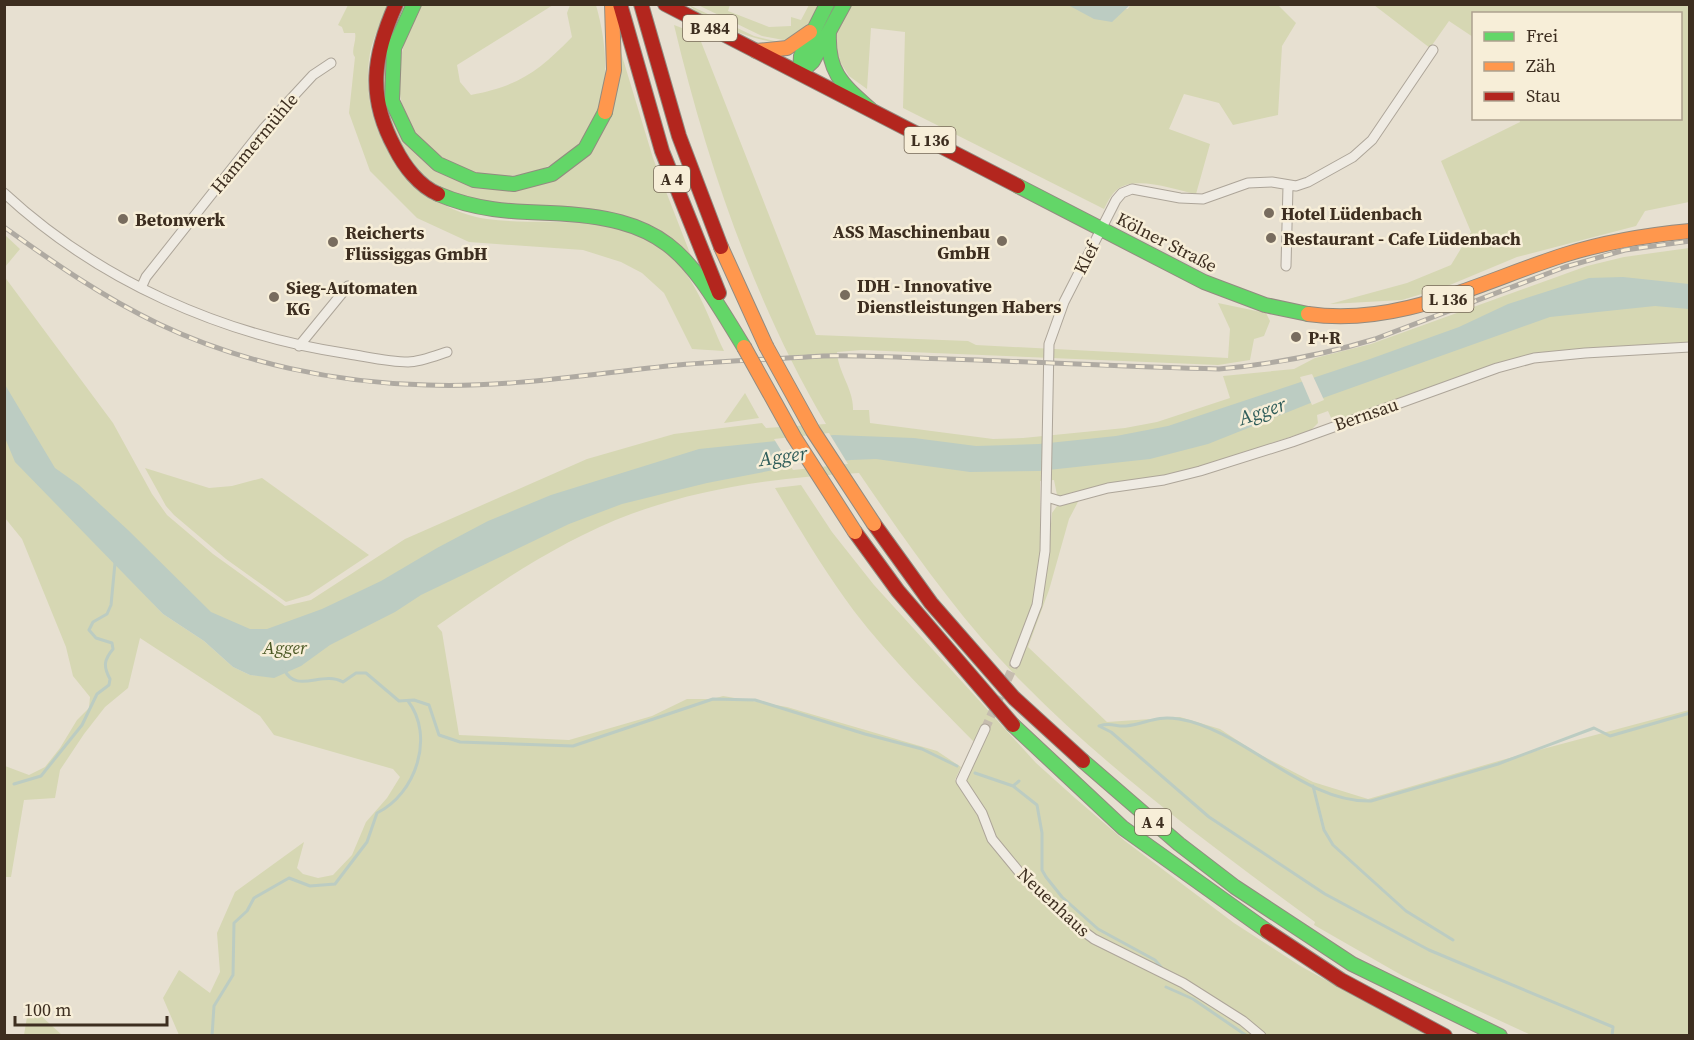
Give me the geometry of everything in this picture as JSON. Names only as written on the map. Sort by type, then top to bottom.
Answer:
[{"type":"main road","points":[[396,4],[379,46],[375,97],[380,120],[391,146],[412,174],[444,197],[468,207],[500,213],[602,217],[647,230],[685,259],[744,347]]},
{"type":"main road","points":[[414,4],[396,42],[391,70],[393,96],[405,129],[419,148],[446,171],[474,182],[509,185],[533,181],[562,168],[586,147],[598,130],[607,111],[612,88],[612,4]]},
{"type":"main road","name":"A 4","points":[[620,4],[662,151],[691,230],[744,347],[794,437],[855,532],[898,591],[1001,714],[1123,828],[1227,905],[1341,980],[1445,1035]]},
{"type":"main road","name":"Kölner Straße","points":[[665,4],[1203,282],[1244,299],[1282,310],[1330,316],[1360,316],[1421,307],[1599,245],[1654,234],[1689,231]]},
{"type":"main road","points":[[800,73],[801,56],[827,4]]},
{"type":"main road","points":[[800,73],[813,62],[844,4]]},
{"type":"main road","name":"A 4","points":[[641,5],[680,146],[709,221],[766,346],[813,431],[874,524],[931,603],[1014,698],[1120,795],[1235,887],[1352,964],[1500,1035]]},
{"type":"main road","points":[[756,51],[788,48],[815,28]]},
{"type":"main road","points":[[829,32],[828,58],[833,72],[870,109]]},
{"type":"street","name":"Klef","points":[[1047,496],[1049,344],[1064,302],[1116,200],[1122,193],[1132,189],[1189,199],[1203,198],[1248,183],[1272,182],[1296,186],[1316,178],[1361,151],[1381,129],[1409,82],[1433,50]]},
{"type":"street","name":"Hammermühle","points":[[141,288],[146,277],[264,128],[313,75],[331,63]]},
{"type":"street","points":[[1286,266],[1288,186]]},
{"type":"street","points":[[4,193],[31,217],[99,265],[141,288],[213,320],[299,346],[409,363],[447,352]]},
{"type":"street","points":[[299,346],[348,286]]},
{"type":"street","name":"Bernsau","points":[[1047,496],[1060,501],[1108,488],[1164,480],[1200,471],[1292,442],[1497,368],[1534,358],[1585,352],[1689,347]]},
{"type":"street","points":[[1015,663],[1032,623],[1041,586],[1047,496]]},
{"type":"street","name":"Neuenhaus","points":[[985,729],[961,781],[973,795],[992,839],[1020,873],[1071,922],[1095,939],[1183,983],[1243,1021],[1260,1035]]},
{"type":"green space","points":[[1277,4],[1296,23],[1282,46],[1278,115],[1233,125],[1219,103],[1184,94],[1169,129],[1210,144],[1196,194],[1148,184],[1129,184],[1116,191],[1104,209],[903,108],[905,32],[871,28],[867,89],[849,76],[833,51],[837,32],[850,5],[1068,5],[1128,9],[1130,5]]},
{"type":"green space","points":[[348,5],[388,5],[370,53],[368,88],[373,115],[382,140],[396,164],[415,184],[436,200],[460,212],[487,219],[598,224],[641,236],[660,247],[682,268],[698,294],[724,351],[692,349],[664,293],[642,273],[621,262],[583,250],[469,242],[417,218],[370,171],[349,113],[355,33],[344,33],[342,27],[338,25]]},
{"type":"green space","points":[[402,5],[407,5],[393,115],[478,188],[515,190],[587,152],[619,46],[653,158],[693,261],[662,234],[505,208],[443,191],[407,161],[385,119],[381,59]]},
{"type":"green space","points":[[420,5],[553,5],[457,65],[460,82],[471,95],[515,82],[538,68],[572,37],[567,13],[570,5],[596,5],[604,85],[583,139],[542,169],[493,176],[446,161],[411,127],[399,74]]},
{"type":"green space","points":[[689,5],[754,36],[779,42],[758,39],[731,30]]},
{"type":"green space","points":[[698,5],[730,5],[728,11],[769,27],[791,26],[791,17],[801,20],[809,5],[821,5],[813,20],[789,41],[762,36]]},
{"type":"green space","points":[[1374,5],[1689,5],[1689,202],[1645,211],[1636,226],[1517,257],[1445,287],[1402,300],[1330,304],[1407,283],[1451,265],[1471,232],[1441,161],[1520,122],[1519,120],[1682,120],[1682,12],[1472,12],[1472,36],[1449,21],[1430,48]]},
{"type":"green space","points":[[674,25],[698,34],[816,335],[968,341],[976,345],[1228,358],[1230,329],[1218,303],[1266,313],[1270,321],[1264,336],[1254,339],[1250,360],[1218,365],[862,350],[837,352],[851,395],[853,410],[869,410],[870,423],[993,439],[1125,428],[1157,422],[1230,398],[1223,376],[1294,369],[1315,358],[1371,344],[1587,266],[1624,257],[1689,248],[1689,345],[1595,349],[1525,357],[1461,376],[1341,420],[1332,420],[1328,411],[1317,415],[1318,423],[1311,430],[1199,467],[1161,477],[1097,487],[1063,497],[1057,495],[1054,480],[1040,481],[1040,572],[1026,630],[1019,637],[1026,645],[1038,613],[1045,580],[1052,513],[1057,506],[1079,500],[1069,519],[1049,590],[1028,647],[1107,722],[1180,717],[1220,729],[1255,752],[1313,782],[1368,799],[1689,710],[1689,1035],[1531,1035],[1403,976],[1314,925],[1315,922],[1202,838],[1128,779],[1024,684],[957,609],[859,473],[801,477],[744,485],[659,505],[631,514],[580,537],[506,579],[437,626],[442,632],[459,735],[569,740],[652,716],[687,699],[713,699],[723,696],[787,707],[937,751],[961,767],[955,780],[969,795],[990,841],[1016,875],[1047,905],[1050,900],[995,838],[984,812],[965,780],[987,732],[984,729],[975,743],[897,662],[854,611],[803,535],[775,488],[801,485],[832,532],[874,585],[1036,763],[1075,798],[1125,841],[1234,923],[1302,967],[1426,1035],[179,1035],[163,998],[179,970],[210,993],[220,972],[217,933],[235,892],[304,842],[297,868],[303,874],[318,878],[333,875],[352,855],[366,822],[387,798],[400,777],[393,769],[274,735],[260,716],[140,638],[128,688],[105,707],[60,770],[55,798],[24,800],[11,877],[5,877],[5,766],[29,775],[45,767],[77,720],[89,708],[90,697],[73,676],[66,647],[22,539],[5,518],[4,276],[113,423],[152,494],[167,515],[213,554],[285,606],[311,600],[405,539],[587,459],[674,434],[762,423],[766,428],[826,424],[800,377],[755,281],[718,180]],"holes":[[[148,598],[232,654],[274,677],[250,675],[233,667],[204,641],[163,614]]]},
{"type":"green space","points":[[5,235],[20,249],[5,267]]},
{"type":"green space","points":[[745,393],[759,418],[724,423]]},
{"type":"green space","points":[[145,468],[209,488],[232,486],[262,478],[369,555],[309,595],[286,602],[226,559],[174,515],[166,506]]},
{"type":"green space","points":[[29,1005],[62,1035],[24,1035]]},
{"type":"water","points":[[1068,5],[1130,5],[1112,22],[1094,19]]},
{"type":"water","name":"Agger","points":[[1623,277],[1689,284],[1689,309],[1655,306],[1550,317],[1323,398],[1208,444],[1150,459],[1039,471],[970,472],[876,459],[851,460],[789,467],[707,483],[622,504],[569,524],[421,595],[395,612],[330,645],[301,666],[274,678],[250,675],[233,667],[204,641],[163,614],[15,462],[5,438],[4,383],[55,468],[79,485],[128,530],[211,612],[250,629],[267,629],[322,609],[381,581],[488,521],[551,495],[699,449],[834,435],[914,438],[976,446],[1039,444],[1116,436],[1168,426],[1370,359],[1459,327],[1508,304],[1589,278]]},
{"type":"pier","points":[[1312,374],[1324,400],[1312,405],[1300,377]]},
{"type":"pier","points":[[829,433],[848,464],[793,470],[774,439]]},
{"type":"waterway","points":[[14,784],[41,776],[82,725],[97,694],[109,685],[110,679],[106,663],[113,649],[112,643],[96,638],[89,630],[93,622],[107,614],[111,605],[115,563]]},
{"type":"waterway","points":[[284,669],[289,677],[302,681],[335,679],[343,682],[356,673],[366,673],[399,701],[414,700],[429,705],[439,735],[460,742],[573,746],[713,699],[755,700],[922,749],[957,766]]},
{"type":"waterway","points":[[212,1036],[214,1006],[233,975],[234,923],[247,911],[254,898],[289,878],[310,886],[335,884],[367,842],[377,813],[391,804],[411,778],[417,763],[420,731],[416,715],[408,701]]},
{"type":"waterway","points":[[1099,726],[1107,724],[1126,726],[1157,719],[1179,719],[1203,726],[1227,737],[1322,791],[1346,799],[1371,801],[1498,764],[1594,728],[1610,736],[1690,713]]},
{"type":"waterway","points":[[1101,727],[1111,732],[1209,817],[1325,894],[1429,950],[1613,1027],[1612,1036]]},
{"type":"waterway","points":[[975,773],[1013,786],[1019,781]]},
{"type":"waterway","points":[[1013,786],[1037,805],[1042,833],[1042,870],[1062,897],[1098,929],[1155,960],[1161,967]]},
{"type":"waterway","points":[[1313,786],[1324,830],[1333,845],[1406,911],[1453,940]]},
{"type":"waterway","points":[[1166,987],[1193,999],[1247,1036]]},
{"type":"tunnel","points":[[985,729],[1015,663]]},
{"type":"railway","points":[[4,227],[118,303],[190,338],[256,360],[324,375],[427,385],[521,382],[678,365],[823,356],[1219,369],[1239,367],[1278,362],[1356,345],[1565,267],[1625,250],[1690,241]]},
{"type":"traffic: fast","points":[[414,4],[394,48],[392,101],[409,137],[438,164],[474,180],[514,184],[552,174],[585,149],[605,112]]},
{"type":"traffic: fast","points":[[800,73],[801,56],[827,4]]},
{"type":"traffic: fast","points":[[800,73],[813,61],[844,4]]},
{"type":"traffic: fast","points":[[829,32],[831,57],[838,76],[870,109]]},
{"type":"traffic: fast","points":[[1018,186],[1204,282],[1265,305],[1308,314]]},
{"type":"traffic: fast","points":[[438,194],[466,204],[493,209],[590,216],[622,223],[648,233],[670,246],[689,264],[744,347]]},
{"type":"traffic: fast","points":[[1013,725],[1123,828],[1267,931]]},
{"type":"traffic: fast","points":[[1083,761],[1179,844],[1235,887],[1352,964],[1500,1036]]},
{"type":"traffic: slow","points":[[605,112],[614,70],[612,4]]},
{"type":"traffic: slow","points":[[756,51],[787,48],[810,32]]},
{"type":"traffic: slow","points":[[1308,314],[1342,316],[1375,314],[1407,308],[1439,300],[1579,250],[1626,240],[1690,231]]},
{"type":"traffic: slow","points":[[721,247],[766,346]]},
{"type":"traffic: slow","points":[[766,346],[813,431],[874,524]]},
{"type":"traffic: slow","points":[[744,347],[794,437],[855,532]]},
{"type":"traffic: jam","points":[[396,4],[378,59],[376,76],[380,111],[386,129],[403,162],[418,181],[438,194]]},
{"type":"traffic: jam","points":[[620,4],[662,151],[719,293]]},
{"type":"traffic: jam","points":[[641,4],[679,136],[721,247]]},
{"type":"traffic: jam","points":[[665,4],[1018,186]]},
{"type":"traffic: jam","points":[[874,524],[931,603],[1014,698],[1083,761]]},
{"type":"traffic: jam","points":[[855,532],[898,591],[1013,725]]},
{"type":"traffic: jam","points":[[1267,931],[1341,980],[1445,1036]]},
{"type":"place","name":"Hotel Lüdenbach","points":[[1269,213]]},
{"type":"place","name":"Betonwerk","points":[[123,219]]},
{"type":"place","name":"Restaurant - Cafe Lüdenbach","points":[[1271,238]]},
{"type":"place","name":"ASS Maschinenbau GmbH","points":[[1002,241]]},
{"type":"place","name":"Reicherts Flüssiggas GmbH","points":[[333,242]]},
{"type":"place","name":"IDH - Innovative Dienstleistungen Habers","points":[[845,295]]},
{"type":"place","name":"Sieg-Automaten KG","points":[[274,297]]},
{"type":"place","name":"P+R","points":[[1296,337]]}]
